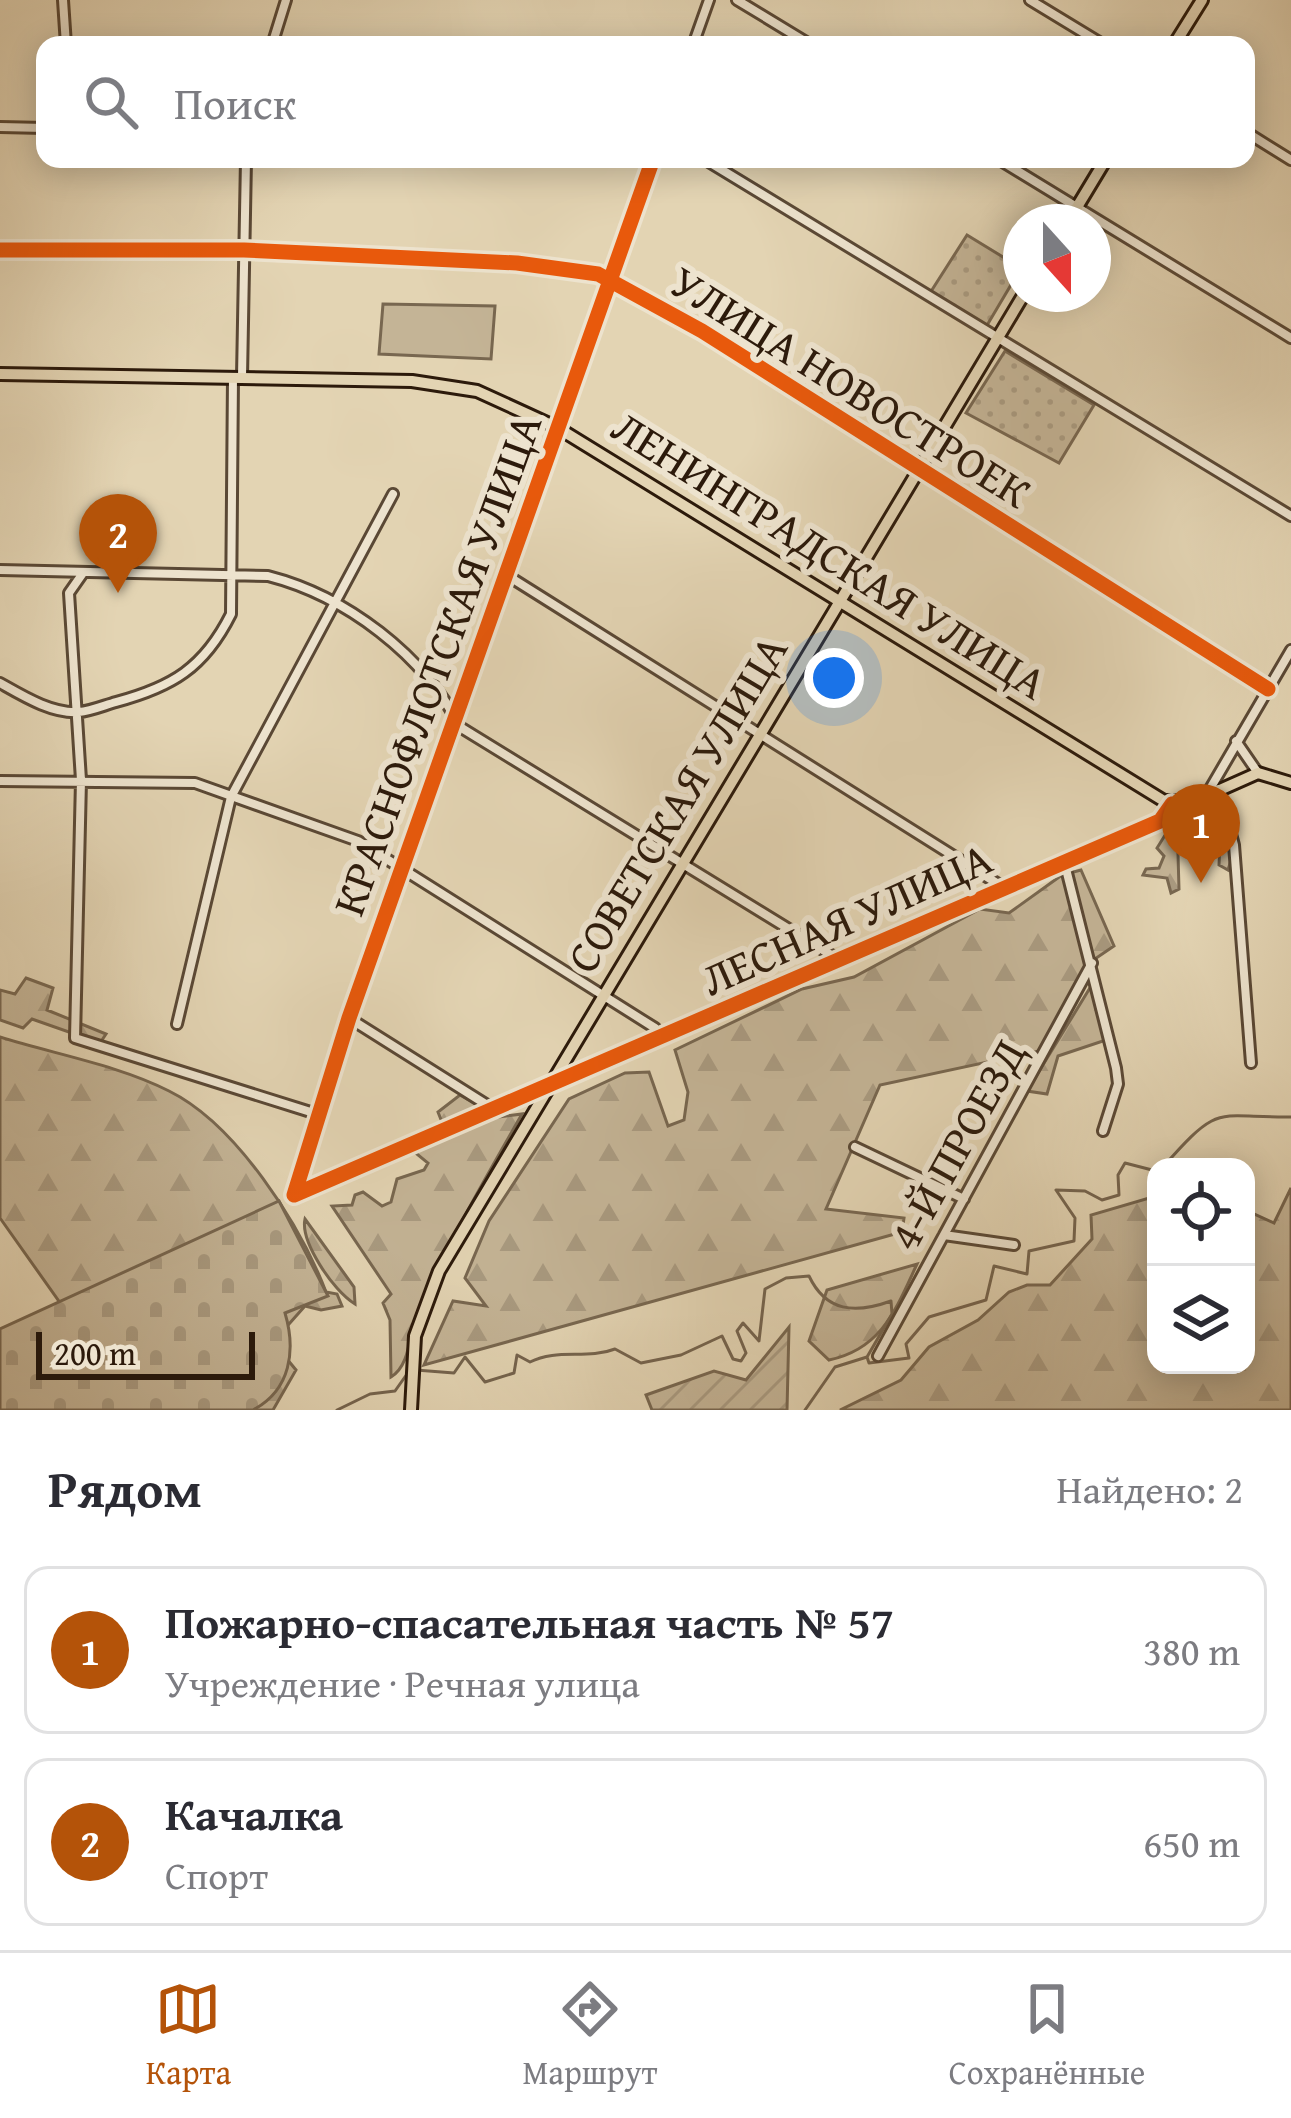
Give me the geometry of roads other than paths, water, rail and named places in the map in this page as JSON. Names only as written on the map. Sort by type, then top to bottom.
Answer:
[{"type":"main road","points":[[1180,36],[1202,0]]},
{"type":"main road","points":[[1079,204],[1101,168]]},
{"type":"main road","name":"СОВЕТСКАЯ УЛИЦА","points":[[411,1410],[412,1359],[420,1315],[439,1271],[1013,312]]},
{"type":"main road","name":"ЛЕНИНГРАДСКАЯ УЛИЦА","points":[[0,374],[440,383],[489,395],[558,428],[1174,807]]},
{"type":"main road","points":[[1258,773],[1291,783]]},
{"type":"main road","name":"ЛЕСНАЯ УЛИЦА","points":[[1174,807],[1258,773]]},
{"type":"street","points":[[63,0],[65,36]]},
{"type":"street","points":[[275,36],[286,0]]},
{"type":"street","points":[[696,36],[709,0]]},
{"type":"street","points":[[737,0],[796,36]]},
{"type":"street","points":[[1030,0],[1089,36]]},
{"type":"street","points":[[0,127],[36,128]]},
{"type":"street","points":[[1255,138],[1291,160]]},
{"type":"street","points":[[0,683],[37,704],[77,713],[157,691],[193,671],[215,645],[230,614],[246,168]]},
{"type":"street","name":"КРАСНОФЛОТСКАЯ УЛИЦА","points":[[295,1196],[317,1114],[402,864],[650,168]]},
{"type":"street","points":[[719,168],[1291,516]]},
{"type":"street","points":[[1013,168],[1072,204]]},
{"type":"street","points":[[1111,228],[1291,338]]},
{"type":"street","name":"УЛИЦА НОВОСТРОЕК","points":[[0,250],[244,250],[517,263],[598,274],[702,331],[1268,689]]},
{"type":"street","points":[[177,1024],[231,797],[393,494]]},
{"type":"street","points":[[0,570],[232,575],[303,585],[396,644],[460,728],[838,958]]},
{"type":"street","points":[[84,572],[70,592],[81,780],[75,1038],[317,1114]]},
{"type":"street","points":[[505,574],[1004,888]]},
{"type":"street","points":[[1206,796],[1291,650]]},
{"type":"street","points":[[1236,740],[1258,773]]},
{"type":"street","points":[[0,781],[195,783],[358,841],[402,864],[655,1028],[660,1039]]},
{"type":"street","points":[[1219,789],[1234,845],[1251,1063]]},
{"type":"street","name":"ЛЕСНАЯ УЛИЦА","points":[[295,1196],[1004,888],[1174,807]]},
{"type":"street","points":[[1064,861],[1093,963],[1118,1084],[1103,1131]]},
{"type":"street","name":"4-Й ПРОЕЗД","points":[[878,1356],[1093,963]]},
{"type":"street","points":[[349,1018],[496,1111]]},
{"type":"street","points":[[855,1147],[964,1199]]},
{"type":"street","points":[[944,1234],[1014,1245]]},
{"type":"waterway","points":[[1172,1158],[1197,1131],[1220,1118],[1291,1117]]},
{"type":"waterway","points":[[416,1370],[454,1373],[465,1357],[485,1382],[514,1373],[517,1355],[530,1362],[615,1349],[641,1363],[681,1355],[722,1336],[733,1359],[741,1361],[746,1353],[737,1331],[743,1323],[759,1341],[765,1289],[786,1278],[809,1276],[824,1297],[843,1307],[865,1308],[891,1301],[892,1314],[867,1357],[869,1363],[909,1358],[906,1344],[929,1317],[986,1300],[994,1266],[1027,1274],[1029,1251],[1074,1241],[1075,1218],[1056,1190],[1085,1191],[1102,1200],[1119,1195],[1118,1175],[1125,1163],[1147,1169]]},
{"type":"waterway","points":[[805,1410],[835,1367],[867,1357]]},
{"type":"waterway","points":[[337,1410],[370,1394],[395,1391],[407,1374]]},
{"type":"place","name":"Качалка","points":[[118,593]]},
{"type":"place","name":"Пожарно-спасательная часть № 57","points":[[1201,883]]}]
